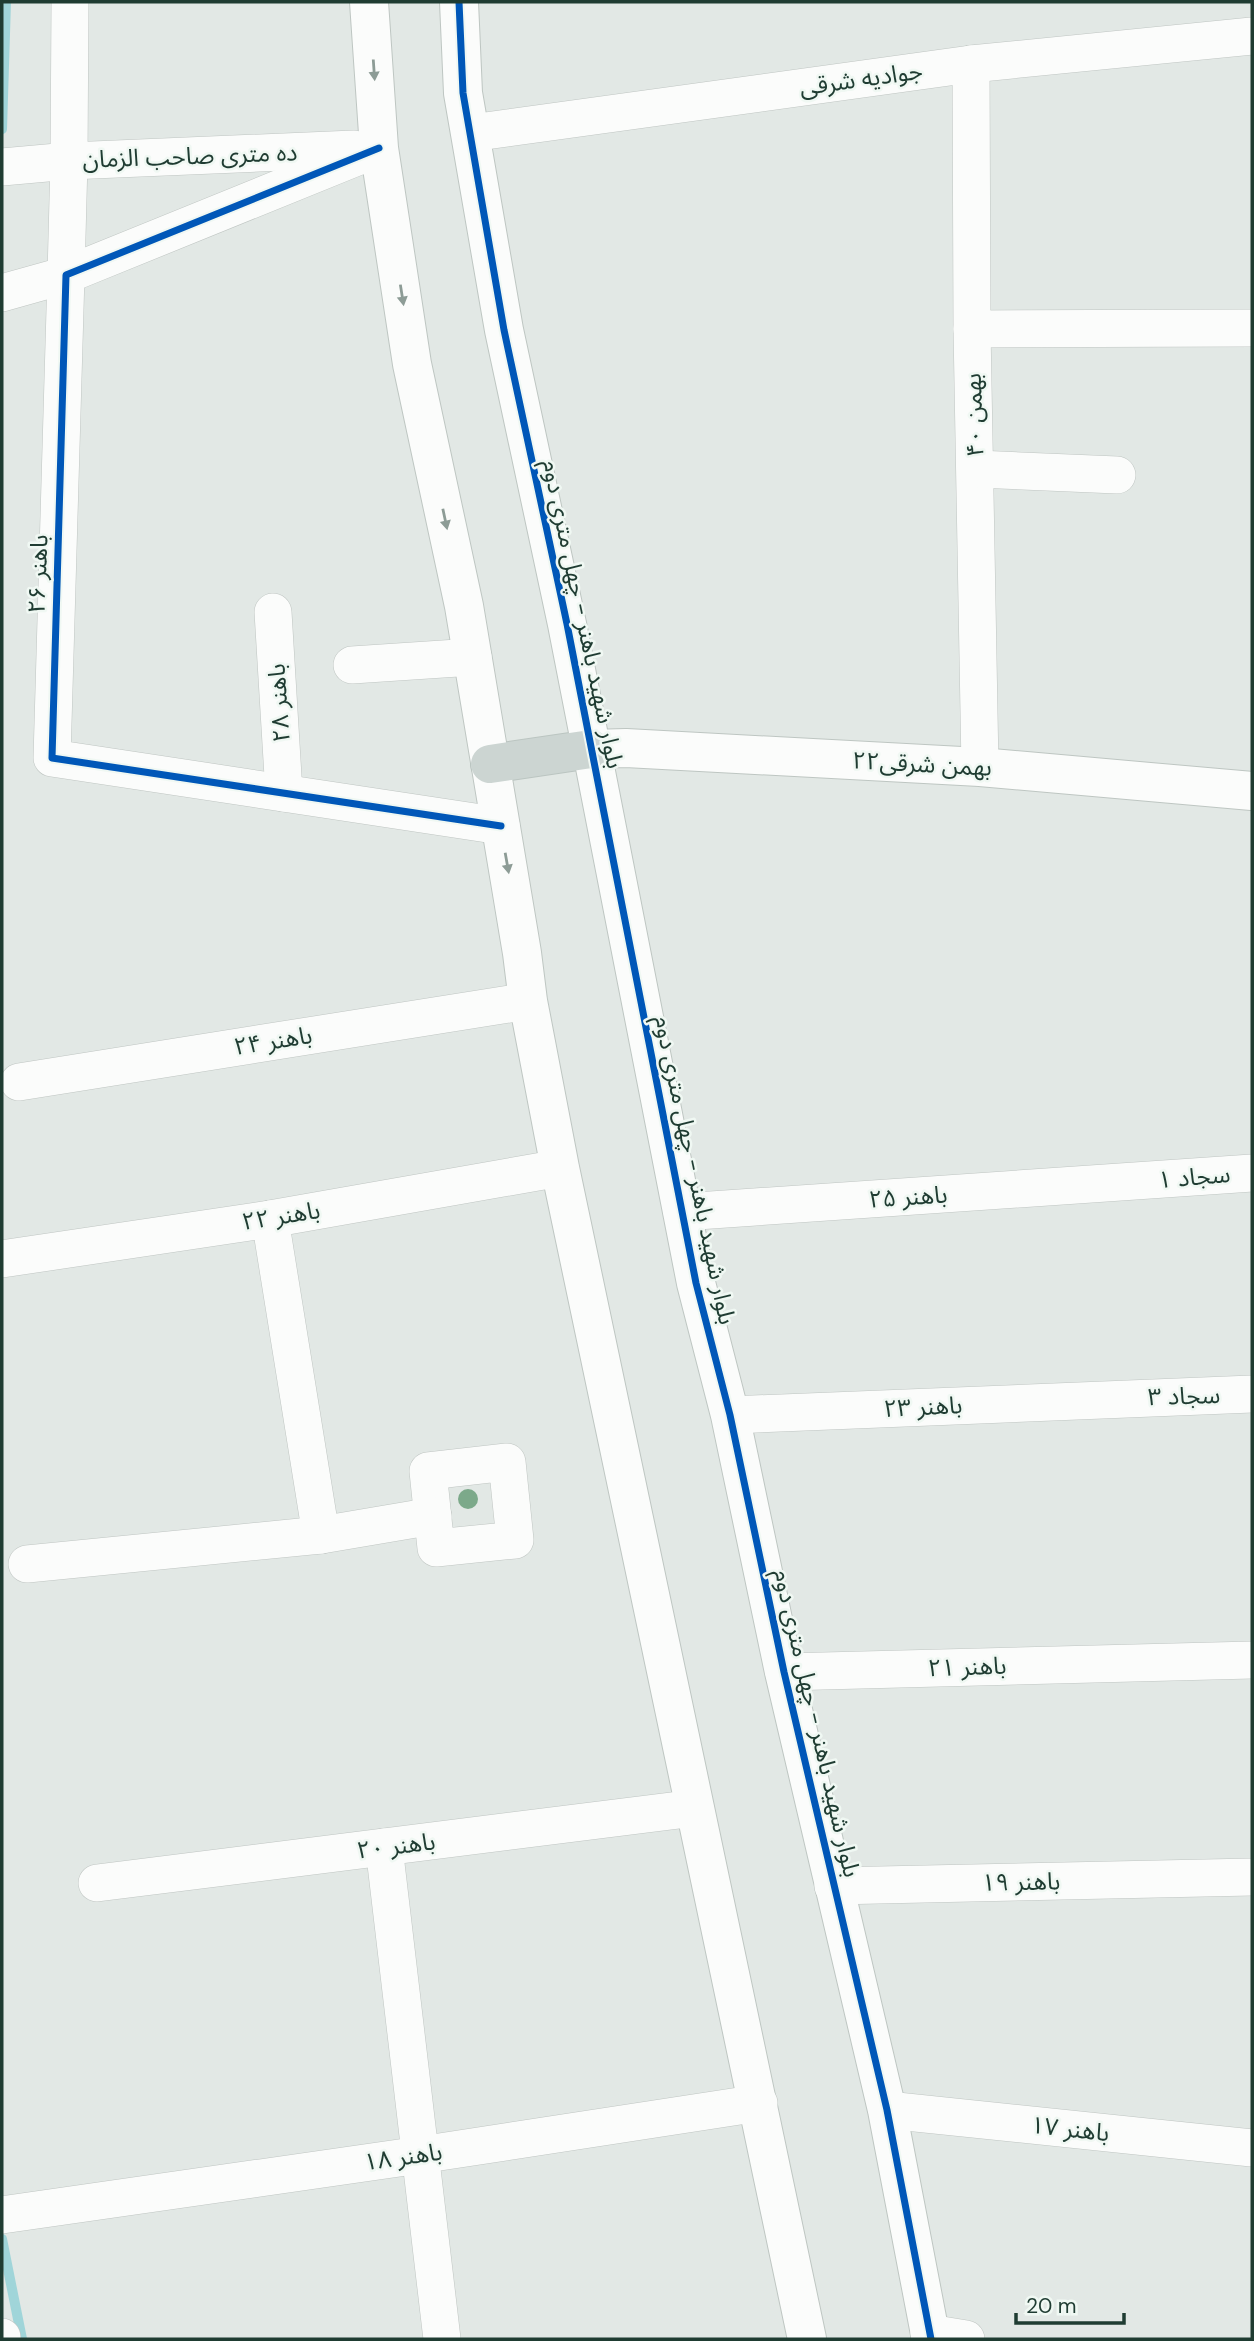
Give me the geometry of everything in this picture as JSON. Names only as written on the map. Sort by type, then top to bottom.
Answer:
[{"type":"main road","points":[[490,764],[591,749]]},
{"type":"street","points":[[66,275],[70,2]]},
{"type":"street","points":[[369,2],[379,148],[412,363],[472,657],[528,1001],[559,1168],[807,2339]]},
{"type":"street","name":"بلوار شهید باهنر - چهل متری دوم","points":[[459,2],[463,93],[504,330],[567,624],[696,1283],[730,1415],[784,1672],[833,1886],[942,2337]]},
{"type":"street","name":"جوادیه شرقی","points":[[471,133],[971,64],[1252,36]]},
{"type":"street","name":"بهمن ۴۰","points":[[971,64],[972,329],[980,767]]},
{"type":"street","points":[[9,290],[66,275],[379,148]]},
{"type":"street","name":"ده متری صاحب الزمان","points":[[2,167],[69,161],[379,148]]},
{"type":"street","name":"باهنر ۲۶","points":[[66,275],[52,758],[501,826]]},
{"type":"street","points":[[972,329],[1252,328]]},
{"type":"street","points":[[976,469],[1117,475]]},
{"type":"street","name":"باهنر ۲۸","points":[[273,612],[284,793]]},
{"type":"street","points":[[352,664],[472,657]]},
{"type":"street","name":"۲۲بهمن شرقی","points":[[591,749],[626,748],[980,767],[1252,792]]},
{"type":"street","name":"باهنر ۲۴","points":[[19,1082],[528,1001]]},
{"type":"street","name":"باهنر ۲۲","points":[[2,1259],[270,1219],[559,1168]]},
{"type":"street","name":"سجاد ۱","points":[[1135,1182],[1252,1173]]},
{"type":"street","name":"باهنر ۲۵","points":[[682,1212],[1135,1182]]},
{"type":"street","points":[[270,1219],[321,1535]]},
{"type":"street","name":"سجاد ۳","points":[[1117,1398],[1252,1394]]},
{"type":"street","name":"باهنر ۲۳","points":[[730,1415],[1117,1398]]},
{"type":"street","points":[[27,1564],[321,1535],[433,1516]]},
{"type":"street","name":"باهنر ۲۱","points":[[784,1672],[1252,1660]]},
{"type":"street","name":"باهنر ۲۰","points":[[97,1883],[695,1808]]},
{"type":"street","points":[[384,1847],[442,2339]]},
{"type":"street","name":"باهنر ۱۹","points":[[833,1886],[1252,1877]]},
{"type":"street","name":"باهنر ۱۸","points":[[2,2215],[759,2103]]},
{"type":"street","name":"باهنر ۱۷","points":[[887,2110],[1252,2148]]},
{"type":"waterway","points":[[2,129],[6,2]]},
{"type":"waterway","points":[[2,2239],[22,2339]]},
{"type":"cycle path","points":[[459,2],[463,93],[504,330],[567,624],[696,1283],[730,1415],[784,1672],[887,2110],[931,2339]]},
{"type":"cycle path","points":[[379,148],[66,275],[52,758],[501,826]]}]
